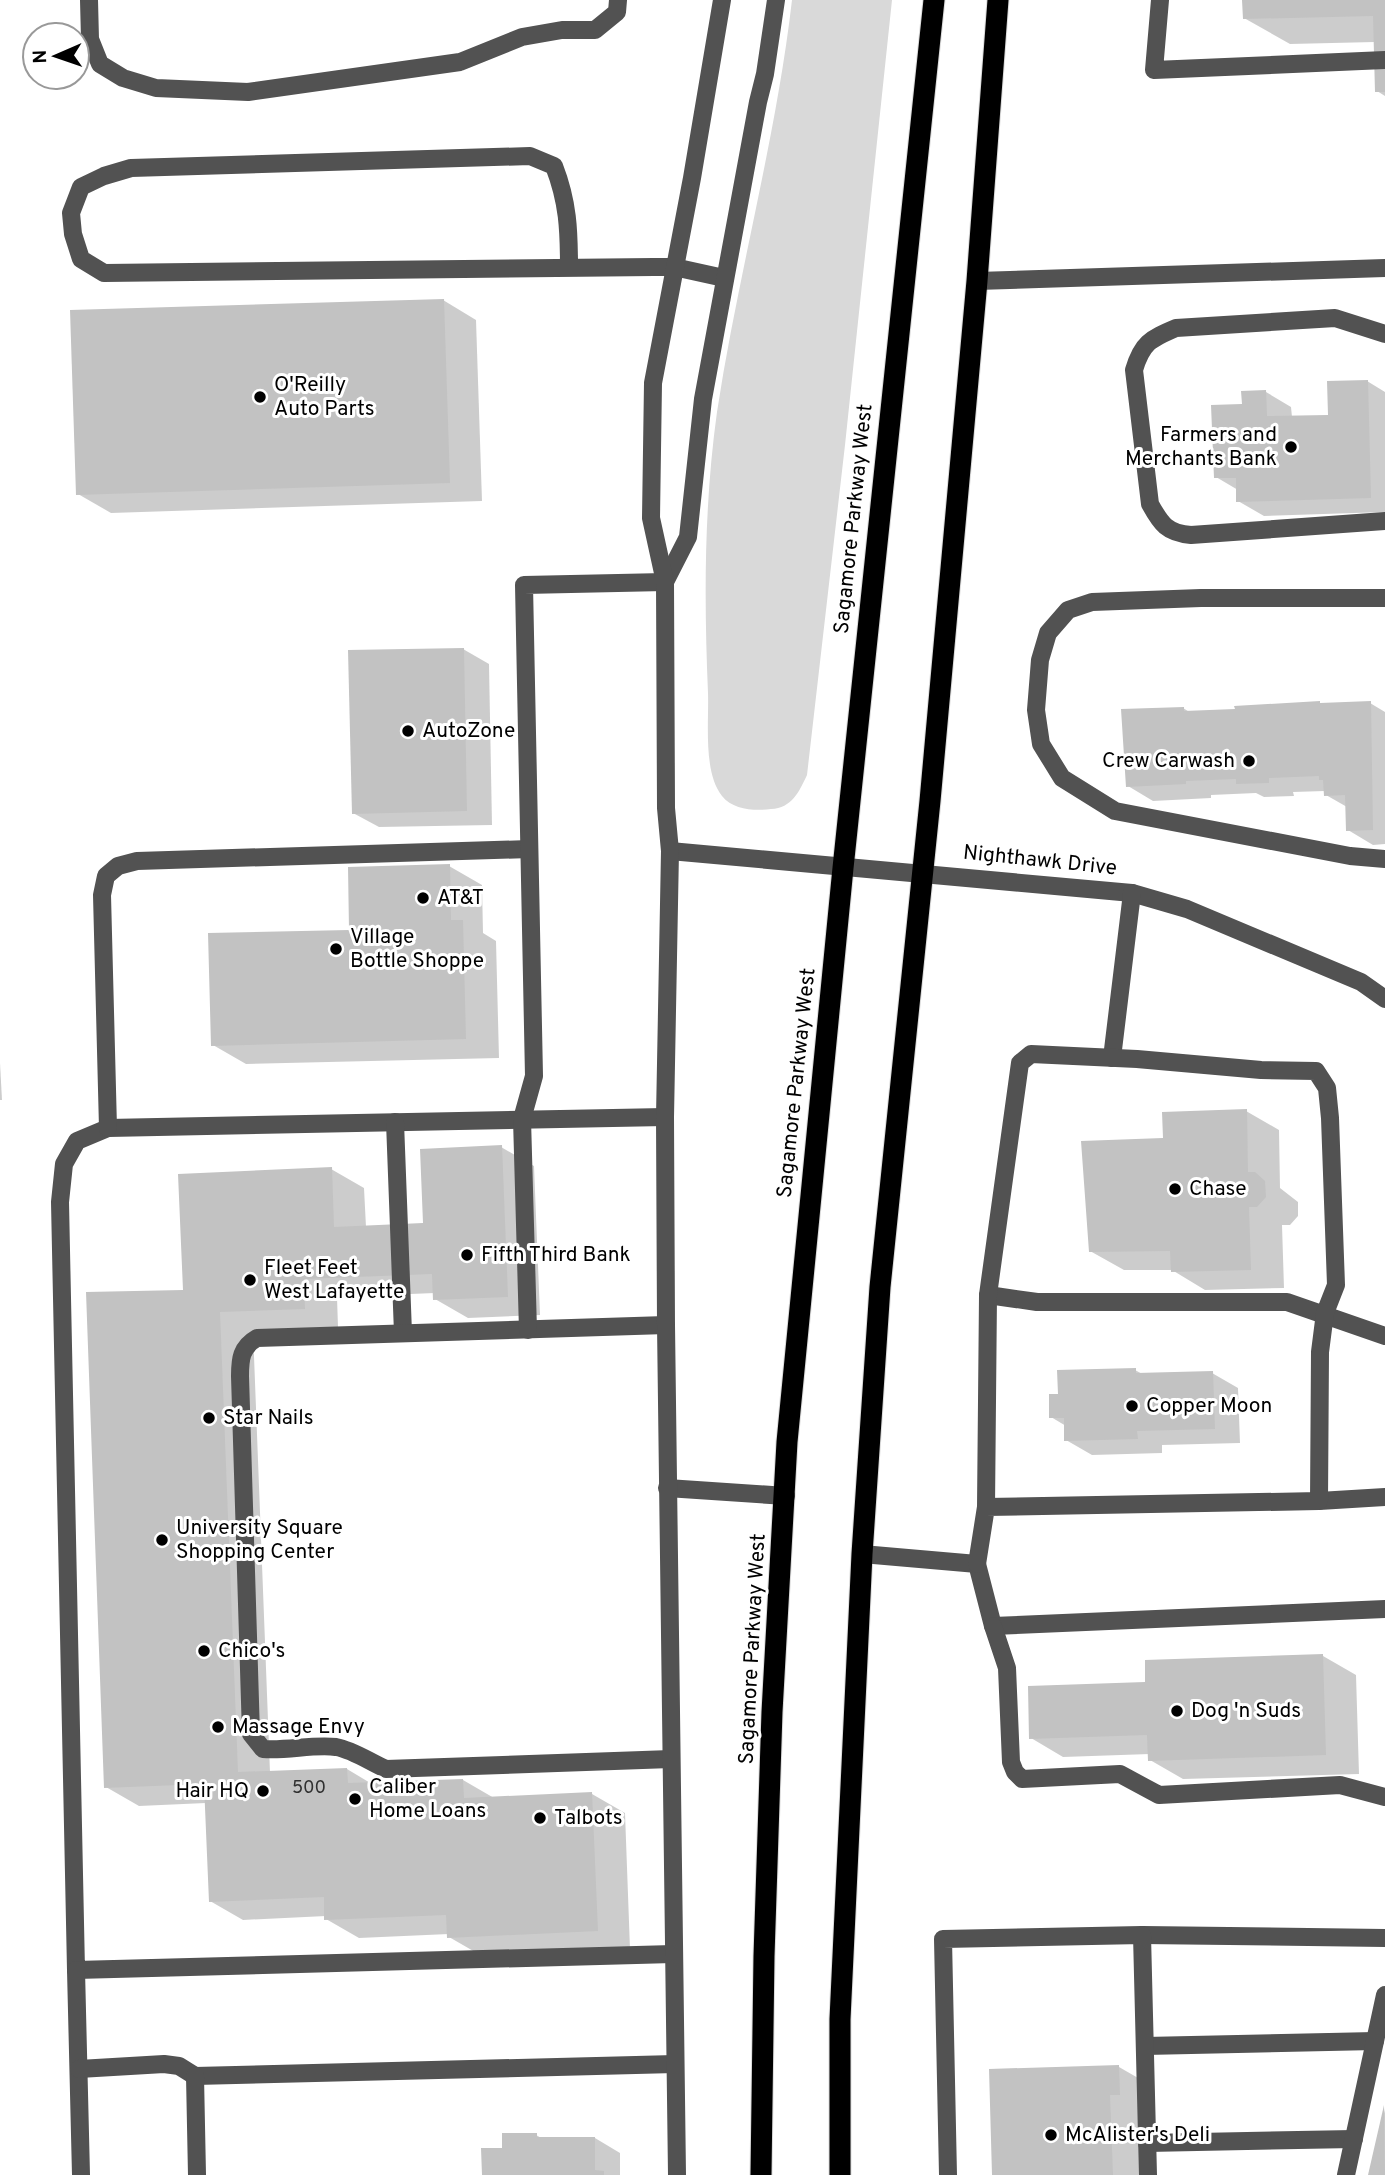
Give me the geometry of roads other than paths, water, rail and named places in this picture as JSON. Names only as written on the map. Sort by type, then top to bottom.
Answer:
[{"type":"highway","name":"Sagamore Parkway West","points":[[761,2175],[764,1956],[772,1712],[787,1442],[843,868],[934,0]]},
{"type":"highway","points":[[840,2175],[840,2019],[862,1554],[880,1287],[977,281],[999,0]]},
{"type":"street","points":[[89,0],[90,39],[100,64],[122,79],[156,88],[248,92],[460,62],[522,37],[562,30],[595,30],[617,12],[618,0]]},
{"type":"street","points":[[677,2175],[666,1325],[665,1116],[670,851],[666,808],[665,582],[651,518],[653,383],[722,0]]},
{"type":"street","points":[[665,582],[688,537],[703,399],[765,74],[776,0]]},
{"type":"street","points":[[1160,0],[1154,70],[1385,60]]},
{"type":"street","points":[[569,268],[569,217],[564,190],[554,166],[530,156],[131,168],[104,176],[81,187],[71,213],[73,234],[81,259],[104,273],[674,268],[724,278]]},
{"type":"street","points":[[977,281],[1385,268]]},
{"type":"street","points":[[1385,334],[1335,318],[1176,328],[1156,336],[1140,351],[1134,370],[1150,504],[1159,520],[1174,533],[1191,535],[1385,521]]},
{"type":"street","points":[[528,1330],[522,1119],[534,1076],[524,585],[665,582]]},
{"type":"street","points":[[1385,598],[1201,598],[1092,602],[1068,610],[1048,633],[1040,660],[1036,710],[1041,744],[1062,778],[1115,811],[1350,856],[1385,859]]},
{"type":"street","points":[[108,1128],[102,895],[106,876],[118,866],[137,861],[529,849]]},
{"type":"street","name":"Nighthawk Drive","points":[[670,851],[1132,893],[1188,909],[1349,976],[1385,999]]},
{"type":"street","points":[[1112,1058],[1132,893]]},
{"type":"street","points":[[1319,1501],[1317,1425],[1320,1352],[1325,1313],[1336,1285],[1331,1118],[1327,1088],[1316,1071],[1261,1070],[1031,1054],[1020,1063],[988,1295],[986,1507],[976,1564],[1007,1668],[1011,1762],[1015,1772],[1022,1779],[1120,1774],[1159,1795],[1340,1785],[1385,1797]]},
{"type":"street","points":[[81,2175],[60,1202],[64,1164],[77,1141],[108,1128],[665,1116]]},
{"type":"street","points":[[396,1122],[403,1334]]},
{"type":"street","points":[[988,1295],[1037,1302],[1287,1302],[1385,1336]]},
{"type":"street","points":[[666,1325],[257,1338],[246,1343],[240,1359],[251,1734],[263,1749],[283,1751],[334,1747],[351,1751],[386,1769],[671,1759]]},
{"type":"street","points":[[667,1488],[786,1496]]},
{"type":"street","points":[[986,1507],[1319,1501],[1385,1497]]},
{"type":"street","points":[[862,1554],[976,1564]]},
{"type":"street","points":[[993,1626],[1385,1609]]},
{"type":"street","points":[[1142,1936],[1147,2175]]},
{"type":"street","points":[[948,2175],[943,1939],[1142,1936],[1385,1938]]},
{"type":"street","points":[[76,1970],[673,1954]]},
{"type":"street","points":[[1346,2175],[1385,1995]]},
{"type":"street","points":[[1145,2046],[1375,2040]]},
{"type":"street","points":[[79,2069],[164,2064],[179,2066],[195,2076],[675,2064]]},
{"type":"street","points":[[195,2076],[197,2175]]},
{"type":"street","points":[[1147,2143],[1354,2139]]},
{"type":"place","name":"O'Reilly Auto Parts","points":[[260,397]]},
{"type":"place","name":"Farmers and Merchants Bank","points":[[1291,447]]},
{"type":"place","name":"AutoZone","points":[[408,731]]},
{"type":"place","name":"Crew Carwash","points":[[1249,761]]},
{"type":"place","name":"AT&T","points":[[423,898]]},
{"type":"place","name":"Village Bottle Shoppe","points":[[336,949]]},
{"type":"place","name":"Chase","points":[[1175,1189]]},
{"type":"place","name":"Fifth Third Bank","points":[[467,1255]]},
{"type":"place","name":"Fleet Feet West Lafayette","points":[[250,1280]]},
{"type":"place","name":"Copper Moon","points":[[1132,1406]]},
{"type":"place","name":"Star Nails","points":[[209,1418]]},
{"type":"place","name":"University Square Shopping Center","points":[[162,1540]]},
{"type":"place","name":"Chico's","points":[[204,1651]]},
{"type":"place","name":"Dog 'n Suds","points":[[1177,1711]]},
{"type":"place","name":"Massage Envy","points":[[218,1727]]},
{"type":"place","name":"Hair HQ","points":[[263,1791]]},
{"type":"place","name":"Caliber Home Loans","points":[[355,1799]]},
{"type":"place","name":"Talbots","points":[[540,1818]]},
{"type":"place","name":"McAlister's Deli","points":[[1051,2135]]}]
